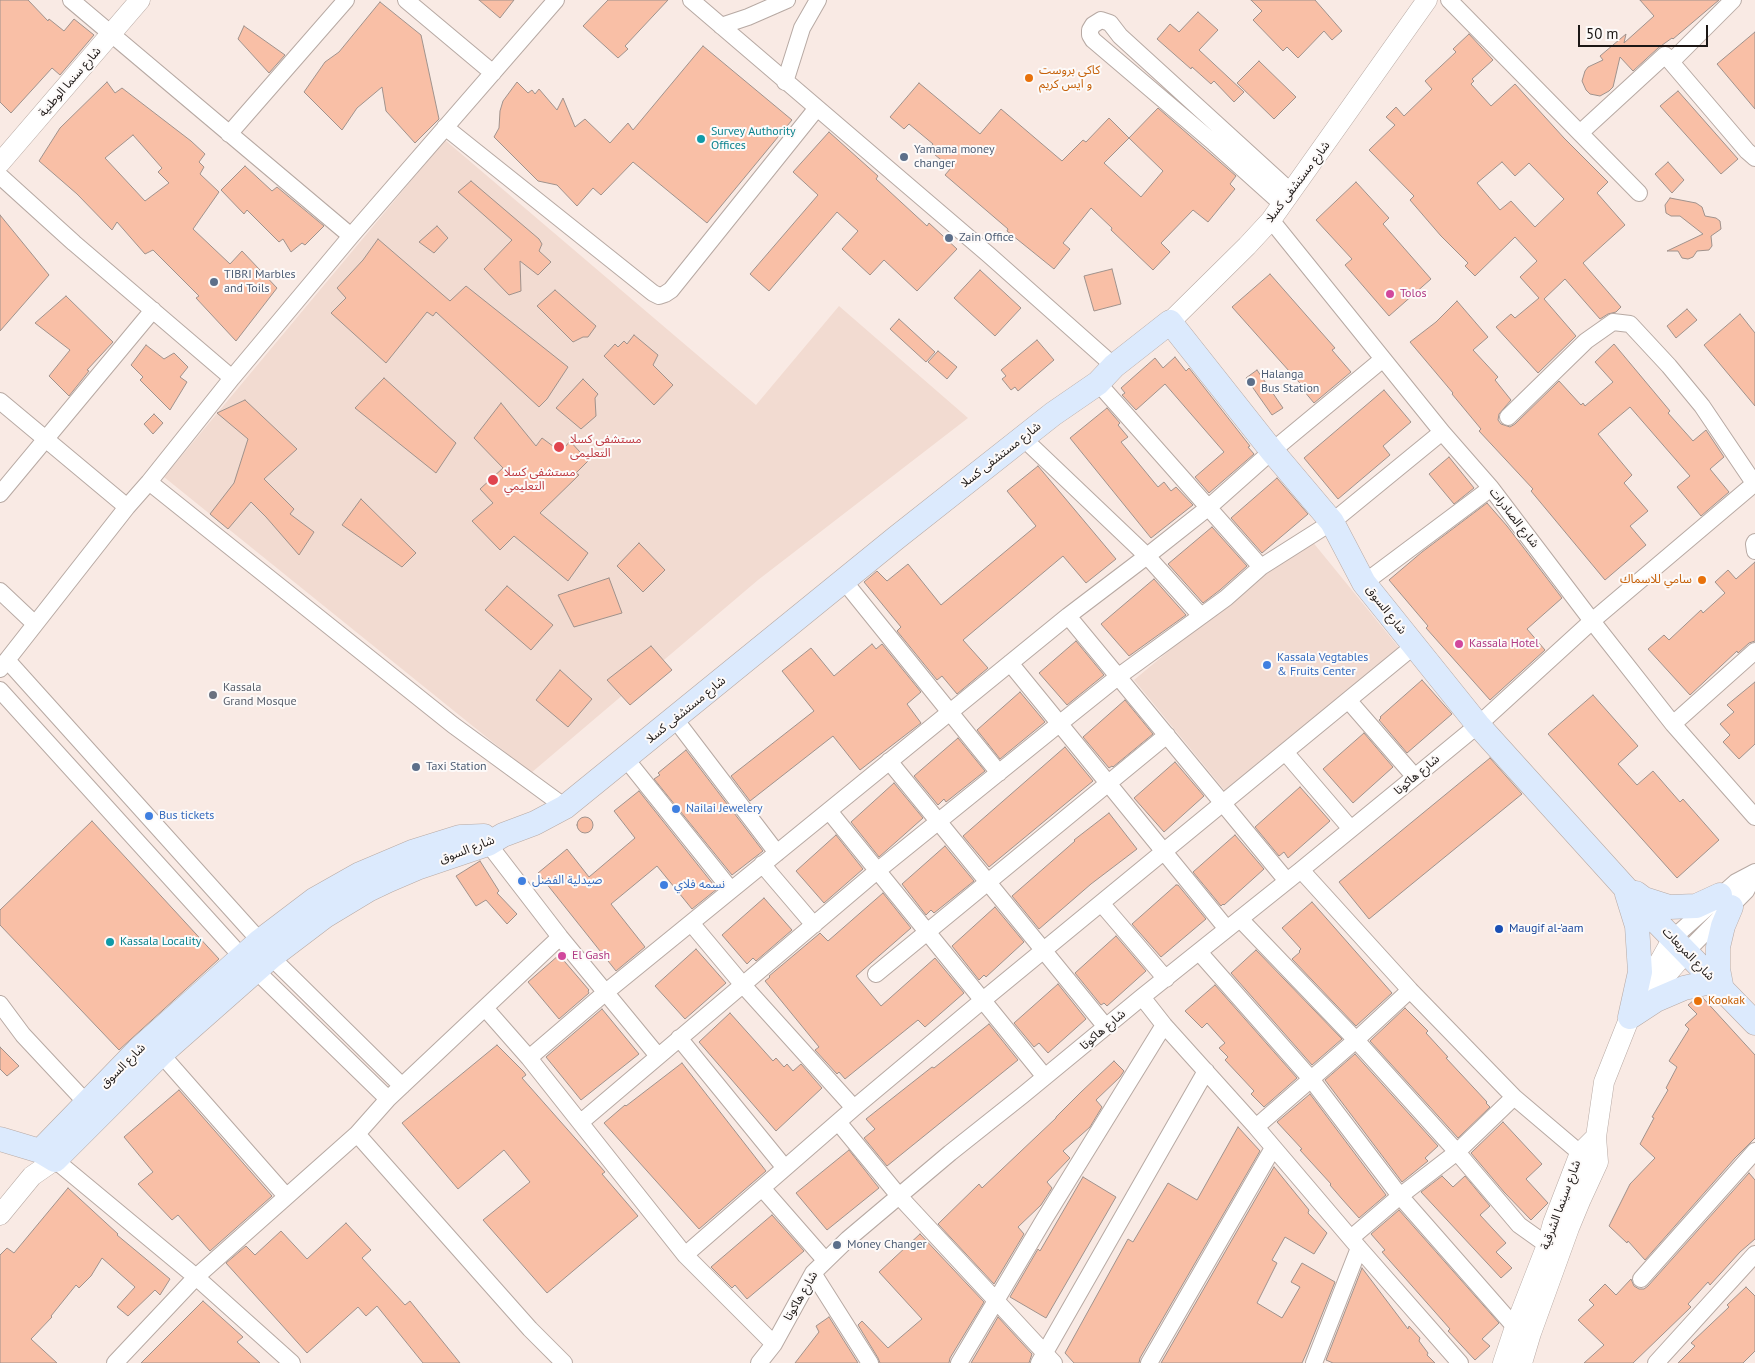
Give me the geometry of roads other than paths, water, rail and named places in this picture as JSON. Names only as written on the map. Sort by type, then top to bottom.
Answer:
[{"type":"main road","name":"شارع مستشفى كسلا","points":[[491,838],[535,823],[565,807],[1053,414],[1098,383],[1114,366],[1170,322]]},
{"type":"main road","name":"شارع السوق","points":[[1170,322],[1332,522],[1364,583],[1414,646],[1478,725],[1623,883]]},
{"type":"main road","name":"شارع السوق","points":[[93,1110],[138,1050],[257,957],[368,890],[491,838]]},
{"type":"main road","points":[[1623,883],[1644,899],[1669,907],[1696,906],[1726,901],[1718,947],[1718,986],[1677,991],[1631,1013]]},
{"type":"main road","points":[[1623,883],[1638,926],[1640,972],[1631,1013]]},
{"type":"main road","name":"شارع المربعات","points":[[1623,883],[1679,945],[1755,1023]]},
{"type":"main road","name":"شارع السوق","points":[[48,1156],[93,1110],[161,1054],[257,957]]},
{"type":"main road","points":[[0,1139],[48,1156]]},
{"type":"street","points":[[71,0],[351,236]]},
{"type":"street","name":"شارع سنما الوطنية","points":[[0,163],[140,0]]},
{"type":"street","points":[[228,134],[346,0]]},
{"type":"street","points":[[406,0],[493,73]]},
{"type":"street","points":[[388,1098],[257,957],[224,902],[106,772],[3,664],[232,378],[351,236],[556,0]]},
{"type":"street","points":[[691,0],[996,261],[1114,366]]},
{"type":"street","points":[[721,26],[748,17],[787,0]]},
{"type":"street","points":[[785,82],[802,28],[818,0]]},
{"type":"street","name":"شارع مستشفى كسلا","points":[[1170,322],[1247,246],[1282,205],[1427,0]]},
{"type":"street","points":[[1449,0],[1638,193]]},
{"type":"street","points":[[1666,55],[1671,62],[1733,0]]},
{"type":"street","points":[[1102,20],[1110,23],[1120,36],[1282,205],[1214,142],[1093,40],[1090,30],[1093,25],[1102,20]]},
{"type":"street","points":[[1580,133],[1666,55]]},
{"type":"street","points":[[1666,55],[1755,158]]},
{"type":"street","points":[[445,127],[653,294],[659,296],[671,290],[817,108]]},
{"type":"street","points":[[0,176],[74,243],[232,378]]},
{"type":"street","name":"شارع الصادرات","points":[[1282,205],[1383,359],[1442,432],[1491,488],[1592,621],[1674,724],[1755,817]]},
{"type":"street","points":[[0,494],[153,310]]},
{"type":"street","points":[[1508,417],[1586,341],[1613,322],[1630,324],[1670,366],[1702,406],[1755,483]]},
{"type":"street","points":[[529,1058],[691,922],[1010,662],[1209,507],[1272,450],[1383,359]]},
{"type":"street","points":[[1098,383],[1261,567]]},
{"type":"street","points":[[0,401],[127,507]]},
{"type":"street","points":[[581,1122],[877,871],[1059,724],[1119,676],[1226,598],[1261,567],[1332,522],[1442,432]]},
{"type":"street","points":[[1023,438],[1146,556],[1200,616]]},
{"type":"street","points":[[149,482],[453,725],[565,807]]},
{"type":"street","name":"شارع هاكوتا","points":[[759,1363],[774,1344],[812,1273],[825,1260],[950,1153],[1287,882],[1478,725],[1592,621],[1755,483]]},
{"type":"street","points":[[1364,583],[1491,488]]},
{"type":"street","points":[[1755,542],[1755,551]]},
{"type":"street","points":[[844,581],[999,773]]},
{"type":"street","points":[[0,592],[35,624]]},
{"type":"street","points":[[1068,616],[1287,882]]},
{"type":"street","points":[[684,1255],[982,1000],[1414,646]]},
{"type":"street","points":[[1674,724],[1755,651]]},
{"type":"street","points":[[1010,662],[1164,851],[1234,924],[1356,1040],[1457,1152],[1519,1226],[1553,1252]]},
{"type":"street","points":[[0,690],[205,917],[257,957],[402,1086]]},
{"type":"street","points":[[1348,700],[1415,777]]},
{"type":"street","points":[[675,719],[777,853]]},
{"type":"street","points":[[876,974],[1167,735]]},
{"type":"street","points":[[1285,752],[1351,829]]},
{"type":"street","points":[[626,758],[731,890]]},
{"type":"street","points":[[890,761],[1106,1027]]},
{"type":"street","points":[[88,787],[106,772]]},
{"type":"street","points":[[829,810],[1045,1077]]},
{"type":"street","points":[[126,830],[145,814]]},
{"type":"street","points":[[491,838],[560,937],[658,1056]]},
{"type":"street","points":[[165,873],[184,858]]},
{"type":"street","points":[[762,864],[814,925]]},
{"type":"street","points":[[1301,870],[1410,990],[1514,1097],[1580,1153],[1598,1162]]},
{"type":"street","points":[[1596,1137],[1604,1082],[1631,1013],[1650,993],[1679,945],[1726,901],[1736,882],[1755,873]]},
{"type":"street","points":[[205,917],[224,902]]},
{"type":"street","points":[[1101,903],[1166,979]]},
{"type":"street","points":[[691,922],[743,984],[854,1108]]},
{"type":"street","points":[[114,1363],[196,1277],[357,1134],[388,1098],[560,937]]},
{"type":"street","points":[[1199,952],[1311,1080],[1400,1196],[1515,1327]]},
{"type":"street","points":[[1256,1127],[1410,990]]},
{"type":"street","points":[[1142,997],[1164,1025],[1256,1127],[1460,1363]]},
{"type":"street","points":[[0,1004],[23,1035],[93,1110]]},
{"type":"street","points":[[485,1008],[581,1122],[684,1255],[774,1344]]},
{"type":"street","points":[[959,1363],[1164,1025]]},
{"type":"street","points":[[679,1038],[785,1168]]},
{"type":"street","points":[[138,1050],[161,1054],[286,1196]]},
{"type":"street","points":[[838,1122],[900,1196],[996,1301],[1046,1360],[1206,1071]]},
{"type":"street","points":[[1314,1363],[1355,1243],[1400,1196],[1457,1152],[1514,1097]]},
{"type":"street","points":[[357,1134],[530,1329],[564,1363]]},
{"type":"street","name":"شارع سينما الشرقية","points":[[1522,1363],[1553,1252],[1553,1222],[1580,1153],[1596,1137]]},
{"type":"street","name":"شارع سينما الشرقية","points":[[1503,1363],[1515,1327],[1598,1162],[1596,1137]]},
{"type":"street","points":[[1149,1363],[1273,1148]]},
{"type":"street","points":[[1641,1279],[1755,1151]]},
{"type":"street","points":[[48,1156],[196,1277],[292,1363]]},
{"type":"street","name":"شارع السوق","points":[[0,1215],[48,1156]]},
{"type":"street","points":[[762,1188],[825,1260]]},
{"type":"street","points":[[1656,1363],[1755,1254]]},
{"type":"street","points":[[812,1273],[870,1363]]},
{"type":"place","name":"كاكي بروست و ايس كريم","points":[[1029,78]]},
{"type":"place","name":"Survey Authority Offices","points":[[701,139]]},
{"type":"place","name":"Yamama money changer","points":[[904,157]]},
{"type":"place","name":"Zain Office","points":[[949,238]]},
{"type":"place","name":"TIBRI Marbles and Toils","points":[[214,282]]},
{"type":"place","name":"Tolos","points":[[1390,294]]},
{"type":"place","name":"Halanga Bus Station","points":[[1251,382]]},
{"type":"place","name":"مستشفى كسلا التعليمى","points":[[559,447]]},
{"type":"place","name":"مستشفى كسلا التعليمي","points":[[493,480]]},
{"type":"place","name":"سامي للاسماك","points":[[1702,580]]},
{"type":"place","name":"Kassala Hotel","points":[[1459,644]]},
{"type":"place","name":"Kassala Vegtables & Fruits Center","points":[[1267,665]]},
{"type":"place","name":"Kassala Grand Mosque","points":[[213,695]]},
{"type":"place","name":"Taxi Station","points":[[416,767]]},
{"type":"place","name":"Nailai Jewelery","points":[[676,809]]},
{"type":"place","name":"Bus tickets","points":[[149,816]]},
{"type":"place","name":"صيدلية الفضل","points":[[522,881]]},
{"type":"place","name":"نسمه فلاي","points":[[664,885]]},
{"type":"place","name":"Maugif al-'aam","points":[[1499,929]]},
{"type":"place","name":"Kassala Locality","points":[[110,942]]},
{"type":"place","name":"El Gash","points":[[562,956]]},
{"type":"place","name":"Kookak","points":[[1698,1001]]},
{"type":"place","name":"Money Changer","points":[[837,1245]]}]
